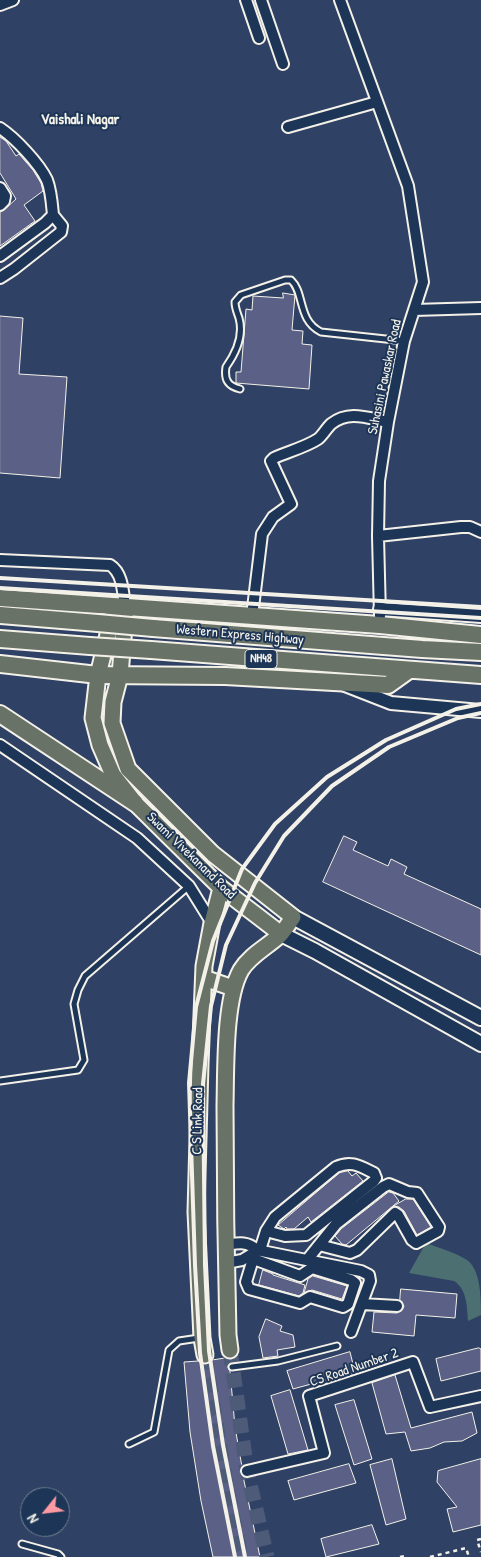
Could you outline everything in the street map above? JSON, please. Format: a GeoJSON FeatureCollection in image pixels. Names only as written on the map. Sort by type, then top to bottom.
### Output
{"type":"FeatureCollection","features":[{"type":"Feature","properties":{"kind":"highway"},"geometry":{"type":"LineString","coordinates":[[0,598],[252,616],[380,617],[481,635]]}},
{"type":"Feature","properties":{"kind":"highway","name":"Western Express Highway"},"geometry":{"type":"LineString","coordinates":[[0,615],[481,652]]}},
{"type":"Feature","properties":{"kind":"highway"},"geometry":{"type":"LineString","coordinates":[[380,617],[399,647]]}},
{"type":"Feature","properties":{"kind":"highway","name":"Western Express Highway"},"geometry":{"type":"LineString","coordinates":[[0,639],[481,675]]}},
{"type":"Feature","properties":{"kind":"highway"},"geometry":{"type":"LineString","coordinates":[[0,664],[98,675],[225,676],[388,685],[409,670]]}},
{"type":"Feature","properties":{"kind":"highway"},"geometry":{"type":"LineString","coordinates":[[0,714],[135,803]]}},
{"type":"Feature","properties":{"kind":"main road","name":"Swami Vivekanand Road"},"geometry":{"type":"LineString","coordinates":[[120,606],[98,675],[93,718],[100,745],[113,775],[135,803],[221,888],[281,934],[481,1044]]}},
{"type":"Feature","properties":{"kind":"main road","name":"Swami Vivekanand Road"},"geometry":{"type":"LineString","coordinates":[[120,606],[120,675],[113,702],[112,723],[128,769],[213,854],[293,917],[481,1018]]}},
{"type":"Feature","properties":{"kind":"main road","name":"C S Link Road"},"geometry":{"type":"LineString","coordinates":[[205,1355],[202,1338],[196,1212],[204,978],[212,923],[221,888]]}},
{"type":"Feature","properties":{"kind":"main road","name":"C S Link Road"},"geometry":{"type":"LineString","coordinates":[[230,1350],[224,1208],[226,1065],[231,1000],[233,988],[241,970],[254,955],[281,934],[293,917]]}},
{"type":"Feature","properties":{"kind":"main road"},"geometry":{"type":"LineString","coordinates":[[204,978],[233,988]]}},
{"type":"Feature","properties":{"kind":"street"},"geometry":{"type":"LineString","coordinates":[[0,5],[13,0]]}},
{"type":"Feature","properties":{"kind":"street"},"geometry":{"type":"LineString","coordinates":[[246,0],[259,38]]}},
{"type":"Feature","properties":{"kind":"street"},"geometry":{"type":"LineString","coordinates":[[261,0],[284,64]]}},
{"type":"Feature","properties":{"kind":"street","name":"Suhasini Pawaskar Road"},"geometry":{"type":"LineString","coordinates":[[340,0],[408,186],[423,282],[404,341],[388,422],[379,481],[380,617]]}},
{"type":"Feature","properties":{"kind":"street"},"geometry":{"type":"LineString","coordinates":[[288,127],[377,102]]}},
{"type":"Feature","properties":{"kind":"street"},"geometry":{"type":"LineString","coordinates":[[0,128],[33,159],[47,180],[52,215],[62,226],[61,232],[14,270],[0,278]]}},
{"type":"Feature","properties":{"kind":"street"},"geometry":{"type":"LineString","coordinates":[[0,188],[5,196],[4,201],[0,205]]}},
{"type":"Feature","properties":{"kind":"street"},"geometry":{"type":"LineString","coordinates":[[0,256],[45,223],[52,215]]}},
{"type":"Feature","properties":{"kind":"street"},"geometry":{"type":"LineString","coordinates":[[414,310],[481,308]]}},
{"type":"Feature","properties":{"kind":"street"},"geometry":{"type":"LineString","coordinates":[[252,616],[262,534],[273,517],[291,504],[270,461],[319,438],[330,425],[347,416],[388,422]]}},
{"type":"Feature","properties":{"kind":"street"},"geometry":{"type":"LineString","coordinates":[[378,536],[461,527],[470,527],[481,532]]}},
{"type":"Feature","properties":{"kind":"street"},"geometry":{"type":"LineString","coordinates":[[0,560],[110,565],[119,575],[120,606]]}},
{"type":"Feature","properties":{"kind":"street"},"geometry":{"type":"LineString","coordinates":[[380,617],[481,616]]}},
{"type":"Feature","properties":{"kind":"street"},"geometry":{"type":"LineString","coordinates":[[337,682],[391,703],[481,712]]}},
{"type":"Feature","properties":{"kind":"street"},"geometry":{"type":"LineString","coordinates":[[0,745],[137,838],[189,886],[212,923]]}},
{"type":"Feature","properties":{"kind":"street"},"geometry":{"type":"LineString","coordinates":[[226,1245],[251,1244],[255,1254],[300,1276],[312,1268],[351,1280],[354,1283],[348,1304],[343,1307],[310,1297],[300,1303],[249,1289],[246,1282],[255,1254],[266,1231],[275,1217],[336,1167],[345,1163],[356,1164],[374,1173],[376,1178],[374,1181],[306,1235],[285,1236],[266,1231]]}},
{"type":"Feature","properties":{"kind":"street"},"geometry":{"type":"LineString","coordinates":[[307,1260],[319,1245],[336,1224],[389,1184],[408,1192],[417,1193],[439,1227],[438,1231],[416,1243],[412,1240],[395,1213],[356,1250],[350,1253],[319,1245]]}},
{"type":"Feature","properties":{"kind":"street"},"geometry":{"type":"LineString","coordinates":[[226,1263],[255,1254],[307,1260],[361,1271],[369,1275],[370,1281],[351,1332]]}},
{"type":"Feature","properties":{"kind":"street"},"geometry":{"type":"LineString","coordinates":[[362,1304],[397,1306]]}},
{"type":"Feature","properties":{"kind":"street","name":"CS Road Number 2"},"geometry":{"type":"LineString","coordinates":[[247,1471],[324,1454],[309,1396],[414,1362],[430,1407],[481,1396]]}},
{"type":"Feature","properties":{"kind":"lane"},"geometry":{"type":"LineString","coordinates":[[240,389],[231,387],[227,383],[225,372],[240,341],[239,319],[235,302],[241,295],[285,280],[291,280],[296,285],[304,314],[315,329],[321,332],[404,341]]}},
{"type":"Feature","properties":{"kind":"lane"},"geometry":{"type":"LineString","coordinates":[[0,1081],[78,1070],[84,1060],[74,1004],[85,976],[189,886]]}},
{"type":"Feature","properties":{"kind":"lane"},"geometry":{"type":"LineString","coordinates":[[130,1444],[154,1432],[169,1350],[178,1341],[202,1338]]}},
{"type":"Feature","properties":{"kind":"lane"},"geometry":{"type":"LineString","coordinates":[[232,1367],[278,1361],[337,1346]]}},
{"type":"Feature","properties":{"kind":"lane"},"geometry":{"type":"LineString","coordinates":[[22,1544],[58,1554],[61,1557]]}},
{"type":"Feature","properties":{"kind":"path"},"geometry":{"type":"LineString","coordinates":[[481,1539],[478,1540],[481,1552]]}},
{"type":"Feature","properties":{"kind":"path"},"geometry":{"type":"LineString","coordinates":[[430,1557],[466,1548],[469,1557]]}},
{"type":"Feature","properties":{"kind":"path"},"geometry":{"type":"LineString","coordinates":[[400,1557],[405,1557]]}},
{"type":"Feature","properties":{"kind":"green space"},"geometry":{"type":"Polygon","coordinates":[[[426,1243],[457,1255],[472,1265],[478,1278],[481,1315],[468,1321],[464,1293],[454,1281],[409,1273],[426,1243]]]}},
{"type":"Feature","properties":{"kind":"building"},"geometry":{"type":"Polygon","coordinates":[[[0,137],[6,141],[16,156],[19,154],[33,170],[41,183],[43,191],[24,205],[35,221],[0,246],[0,212],[16,199],[0,173],[0,137]]]}},
{"type":"Feature","properties":{"kind":"building"},"geometry":{"type":"Polygon","coordinates":[[[283,293],[295,295],[292,330],[303,331],[302,344],[312,345],[309,389],[236,383],[236,372],[241,372],[246,309],[252,310],[253,296],[283,298],[283,293]]]}},
{"type":"Feature","properties":{"kind":"building"},"geometry":{"type":"Polygon","coordinates":[[[0,316],[23,318],[19,374],[67,377],[60,478],[0,473],[0,316]]]}},
{"type":"Feature","properties":{"kind":"building"},"geometry":{"type":"Polygon","coordinates":[[[344,836],[357,842],[353,850],[388,866],[391,859],[407,867],[404,874],[481,909],[481,955],[323,882],[344,836]]]}},
{"type":"Feature","properties":{"kind":"building"},"geometry":{"type":"Polygon","coordinates":[[[348,1171],[352,1176],[356,1173],[363,1181],[311,1222],[308,1217],[294,1229],[287,1229],[286,1227],[284,1229],[278,1225],[339,1173],[348,1171]]]}},
{"type":"Feature","properties":{"kind":"building"},"geometry":{"type":"Polygon","coordinates":[[[389,1192],[393,1193],[399,1201],[346,1245],[342,1244],[335,1236],[341,1229],[389,1192]]]}},
{"type":"Feature","properties":{"kind":"building"},"geometry":{"type":"Polygon","coordinates":[[[406,1199],[413,1199],[431,1227],[417,1235],[404,1211],[394,1206],[406,1199]]]}},
{"type":"Feature","properties":{"kind":"building"},"geometry":{"type":"Polygon","coordinates":[[[263,1270],[305,1285],[303,1293],[299,1296],[259,1285],[263,1270]]]}},
{"type":"Feature","properties":{"kind":"building"},"geometry":{"type":"Polygon","coordinates":[[[313,1276],[347,1286],[342,1299],[312,1290],[304,1293],[308,1279],[313,1276]]]}},
{"type":"Feature","properties":{"kind":"building"},"geometry":{"type":"Polygon","coordinates":[[[401,1289],[457,1294],[455,1318],[416,1315],[414,1336],[372,1332],[374,1312],[397,1313],[402,1310],[404,1306],[400,1300],[401,1289]]]}},
{"type":"Feature","properties":{"kind":"building"},"geometry":{"type":"Polygon","coordinates":[[[266,1319],[282,1326],[280,1331],[293,1335],[295,1347],[277,1350],[278,1356],[263,1358],[259,1337],[266,1319]]]}},
{"type":"Feature","properties":{"kind":"building"},"geometry":{"type":"Polygon","coordinates":[[[481,1349],[481,1371],[441,1381],[436,1359],[481,1349]]]}},
{"type":"Feature","properties":{"kind":"building"},"geometry":{"type":"Polygon","coordinates":[[[350,1352],[355,1372],[293,1389],[287,1371],[350,1352]]]}},
{"type":"Feature","properties":{"kind":"building"},"geometry":{"type":"Polygon","coordinates":[[[229,1359],[228,1367],[230,1371],[235,1427],[242,1467],[240,1472],[243,1476],[260,1557],[213,1557],[201,1501],[190,1432],[184,1362],[198,1361],[206,1364],[213,1360],[229,1359]]]}},
{"type":"Feature","properties":{"kind":"building"},"geometry":{"type":"Polygon","coordinates":[[[395,1375],[411,1428],[472,1412],[477,1433],[462,1441],[444,1442],[430,1448],[411,1451],[405,1432],[386,1434],[372,1383],[395,1375]]]}},
{"type":"Feature","properties":{"kind":"building"},"geometry":{"type":"Polygon","coordinates":[[[290,1390],[308,1450],[288,1454],[271,1396],[290,1390]]]}},
{"type":"Feature","properties":{"kind":"building"},"geometry":{"type":"Polygon","coordinates":[[[354,1400],[372,1459],[354,1465],[335,1405],[354,1400]]]}},
{"type":"Feature","properties":{"kind":"building"},"geometry":{"type":"Polygon","coordinates":[[[392,1459],[406,1519],[386,1525],[370,1465],[392,1459]]]}},
{"type":"Feature","properties":{"kind":"building"},"geometry":{"type":"Polygon","coordinates":[[[481,1459],[481,1525],[453,1532],[447,1509],[457,1507],[437,1482],[438,1471],[481,1459]]]}},
{"type":"Feature","properties":{"kind":"building"},"geometry":{"type":"Polygon","coordinates":[[[349,1464],[356,1483],[294,1500],[288,1481],[349,1464]]]}},
{"type":"Feature","properties":{"kind":"building"},"geometry":{"type":"Polygon","coordinates":[[[372,1525],[379,1544],[326,1557],[321,1539],[372,1525]]]}},
{"type":"Feature","properties":{"kind":"tunnel"},"geometry":{"type":"LineString","coordinates":[[230,1350],[247,1471],[267,1557]]}},
{"type":"Feature","properties":{"kind":"tunnel"},"geometry":{"type":"LineString","coordinates":[[205,1355],[225,1478],[241,1557]]}},
{"type":"Feature","properties":{"kind":"railway"},"geometry":{"type":"LineString","coordinates":[[0,578],[481,607]]}},
{"type":"Feature","properties":{"kind":"railway"},"geometry":{"type":"LineString","coordinates":[[0,588],[481,618]]}},
{"type":"Feature","properties":{"kind":"railway"},"geometry":{"type":"LineString","coordinates":[[235,1557],[213,1446],[200,1353],[195,1265],[189,1083],[196,1007],[213,941],[242,869],[275,824],[327,777],[386,740],[456,709],[481,704]]}},
{"type":"Feature","properties":{"kind":"railway"},"geometry":{"type":"LineString","coordinates":[[245,1557],[223,1445],[209,1351],[205,1265],[203,1084],[211,1006],[226,945],[255,883],[284,836],[332,786],[389,747],[458,718],[481,713]]}},
{"type":"Feature","properties":{"kind":"district","name":"Vaishali Nagar"},"geometry":{"type":"Point","coordinates":[80,120]}}]}
